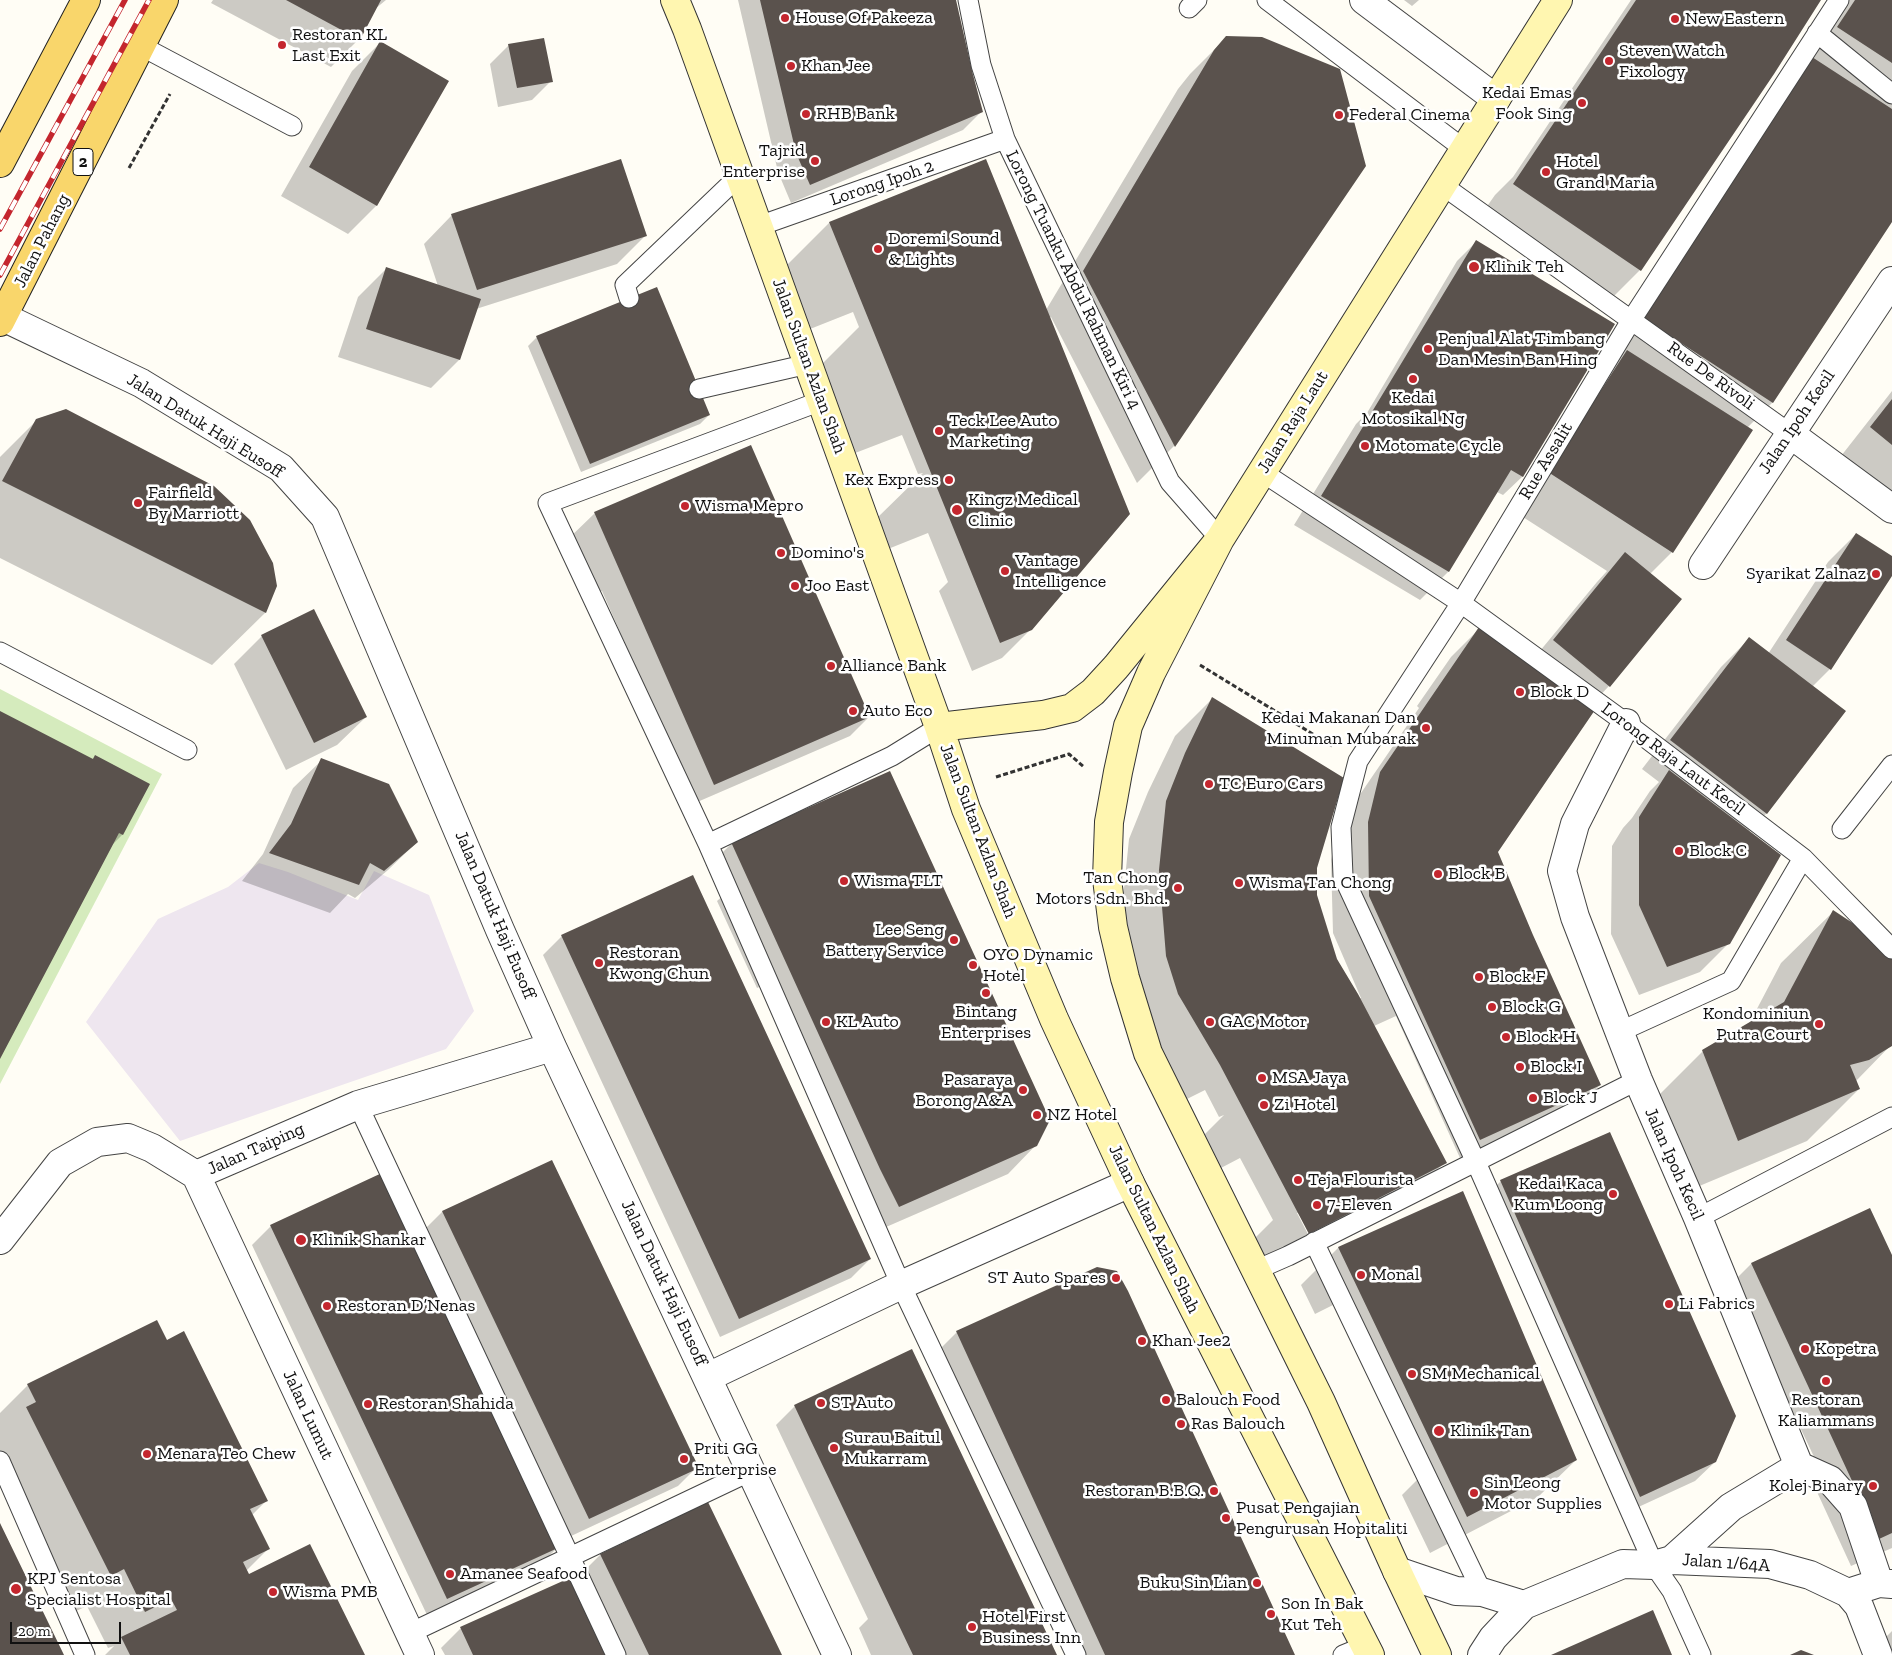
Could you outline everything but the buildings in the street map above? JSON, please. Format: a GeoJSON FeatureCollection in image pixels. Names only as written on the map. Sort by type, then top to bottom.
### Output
{"type":"FeatureCollection","features":[{"type":"Feature","properties":{"kind":"main road"},"geometry":{"type":"LineString","coordinates":[[0,163],[86,0]]}},
{"type":"Feature","properties":{"kind":"main road","name":"Jalan Pahang"},"geometry":{"type":"LineString","coordinates":[[1,320],[164,0]]}},
{"type":"Feature","properties":{"kind":"main road","name":"Jalan Sultan Azlan Shah"},"geometry":{"type":"LineString","coordinates":[[674,0],[687,30],[740,175],[939,727],[966,809],[1054,1020],[1130,1183],[1360,1652]]}},
{"type":"Feature","properties":{"kind":"main road","name":"Jalan Sultan Azlan Shah"},"geometry":{"type":"LineString","coordinates":[[681,0],[687,30]]}},
{"type":"Feature","properties":{"kind":"main road","name":"Jalan Raja Laut"},"geometry":{"type":"LineString","coordinates":[[939,727],[1043,715],[1072,708],[1093,692],[1116,668],[1220,539],[1558,0]]}},
{"type":"Feature","properties":{"kind":"main road"},"geometry":{"type":"LineString","coordinates":[[1220,539],[1151,673],[1128,726],[1109,822],[1107,879],[1113,927],[1125,978],[1148,1053],[1321,1402],[1437,1655]]}},
{"type":"Feature","properties":{"kind":"street"},"geometry":{"type":"LineString","coordinates":[[1364,0],[1496,99]]}},
{"type":"Feature","properties":{"kind":"street","name":"Jalan Ipoh Kecil"},"geometry":{"type":"LineString","coordinates":[[1703,565],[1892,281]]}},
{"type":"Feature","properties":{"kind":"street","name":"Jalan Datuk Haji Eusoff"},"geometry":{"type":"LineString","coordinates":[[1,320],[141,383],[281,468],[325,517],[500,930],[552,1046],[837,1655]]}},
{"type":"Feature","properties":{"kind":"street"},"geometry":{"type":"LineString","coordinates":[[1790,433],[1892,509]]}},
{"type":"Feature","properties":{"kind":"street","name":"Jalan Ipoh Kecil"},"geometry":{"type":"LineString","coordinates":[[1626,723],[1574,824],[1562,871],[1575,917],[1638,1080],[1698,1218],[1799,1466]]}},
{"type":"Feature","properties":{"kind":"street","name":"Jalan Taiping"},"geometry":{"type":"LineString","coordinates":[[0,1240],[60,1163],[96,1142],[128,1138],[152,1148],[196,1175],[358,1105],[552,1046]]}},
{"type":"Feature","properties":{"kind":"street","name":"Jalan Lumut"},"geometry":{"type":"LineString","coordinates":[[196,1175],[415,1644]]}},
{"type":"Feature","properties":{"kind":"street"},"geometry":{"type":"LineString","coordinates":[[708,1377],[901,1285],[1130,1183]]}},
{"type":"Feature","properties":{"kind":"street"},"geometry":{"type":"LineString","coordinates":[[1799,1466],[1830,1480],[1853,1506],[1886,1583],[1848,1593],[1859,1606],[1878,1655]]}},
{"type":"Feature","properties":{"kind":"street","name":"Jalan 1/64A"},"geometry":{"type":"LineString","coordinates":[[1663,1562],[1730,1507],[1799,1466]]}},
{"type":"Feature","properties":{"kind":"street","name":"Jalan 1/64A"},"geometry":{"type":"LineString","coordinates":[[1482,1655],[1493,1638],[1524,1605],[1623,1564],[1663,1562],[1770,1564],[1810,1576],[1848,1593]]}},
{"type":"Feature","properties":{"kind":"street"},"geometry":{"type":"LineString","coordinates":[[1397,1571],[1456,1591],[1482,1592],[1524,1605]]}},
{"type":"Feature","properties":{"kind":"lane","name":"Lorong Tuanku Abdul Rahman Kiri 4"},"geometry":{"type":"LineString","coordinates":[[968,0],[980,65],[1005,139],[1170,482],[1220,539]]}},
{"type":"Feature","properties":{"kind":"lane"},"geometry":{"type":"LineString","coordinates":[[1267,0],[1464,149]]}},
{"type":"Feature","properties":{"kind":"lane","name":"Rue Assalit"},"geometry":{"type":"LineString","coordinates":[[1701,1655],[1672,1591],[1663,1562],[1343,876],[1341,827],[1358,761],[1461,603],[1632,319],[1839,0]]}},
{"type":"Feature","properties":{"kind":"lane"},"geometry":{"type":"LineString","coordinates":[[1817,33],[1892,94]]}},
{"type":"Feature","properties":{"kind":"lane"},"geometry":{"type":"LineString","coordinates":[[141,46],[292,126]]}},
{"type":"Feature","properties":{"kind":"lane","name":"Lorong Ipoh 2"},"geometry":{"type":"LineString","coordinates":[[758,226],[1005,139]]}},
{"type":"Feature","properties":{"kind":"lane"},"geometry":{"type":"LineString","coordinates":[[629,298],[625,285],[740,175]]}},
{"type":"Feature","properties":{"kind":"lane","name":"Rue De Rivoli"},"geometry":{"type":"LineString","coordinates":[[1442,185],[1790,433]]}},
{"type":"Feature","properties":{"kind":"lane"},"geometry":{"type":"LineString","coordinates":[[699,389],[808,364]]}},
{"type":"Feature","properties":{"kind":"lane"},"geometry":{"type":"LineString","coordinates":[[821,401],[548,503],[708,844],[901,1285],[1076,1655]]}},
{"type":"Feature","properties":{"kind":"lane","name":"Lorong Raja Laut Kecil"},"geometry":{"type":"LineString","coordinates":[[1262,472],[1461,603],[1626,723],[1803,858],[1892,949]]}},
{"type":"Feature","properties":{"kind":"lane"},"geometry":{"type":"LineString","coordinates":[[0,652],[187,750]]}},
{"type":"Feature","properties":{"kind":"lane"},"geometry":{"type":"LineString","coordinates":[[708,844],[892,756],[939,727]]}},
{"type":"Feature","properties":{"kind":"lane"},"geometry":{"type":"LineString","coordinates":[[1842,829],[1892,765]]}},
{"type":"Feature","properties":{"kind":"lane"},"geometry":{"type":"LineString","coordinates":[[1619,1032],[1731,981],[1803,858]]}},
{"type":"Feature","properties":{"kind":"lane"},"geometry":{"type":"LineString","coordinates":[[1256,1270],[1638,1080]]}},
{"type":"Feature","properties":{"kind":"lane"},"geometry":{"type":"LineString","coordinates":[[358,1105],[616,1655]]}},
{"type":"Feature","properties":{"kind":"lane"},"geometry":{"type":"LineString","coordinates":[[1698,1218],[1892,1117]]}},
{"type":"Feature","properties":{"kind":"lane"},"geometry":{"type":"LineString","coordinates":[[1314,1242],[1482,1592]]}},
{"type":"Feature","properties":{"kind":"lane"},"geometry":{"type":"LineString","coordinates":[[0,1461],[85,1655]]}},
{"type":"Feature","properties":{"kind":"lane"},"geometry":{"type":"LineString","coordinates":[[415,1644],[571,1558],[751,1470]]}},
{"type":"Feature","properties":{"kind":"path"},"geometry":{"type":"LineString","coordinates":[[129,168],[184,69]]}},
{"type":"Feature","properties":{"kind":"path"},"geometry":{"type":"LineString","coordinates":[[1200,665],[1358,761]]}},
{"type":"Feature","properties":{"kind":"path"},"geometry":{"type":"LineString","coordinates":[[1063,749],[1087,769]]}},
{"type":"Feature","properties":{"kind":"path"},"geometry":{"type":"LineString","coordinates":[[996,777],[1069,754]]}},
{"type":"Feature","properties":{"kind":"shaded area"},"geometry":{"type":"Polygon","coordinates":[[[259,863],[288,872],[358,900],[374,871],[429,895],[474,1011],[446,1049],[180,1141],[86,1022],[158,919],[228,887],[259,863]]]}},
{"type":"Feature","properties":{"kind":"green space"},"geometry":{"type":"Polygon","coordinates":[[[0,689],[162,774],[0,1084],[0,689]]]}},
{"type":"Feature","properties":{"kind":"railway"},"geometry":{"type":"LineString","coordinates":[[0,229],[125,0]]}},
{"type":"Feature","properties":{"kind":"railway"},"geometry":{"type":"LineString","coordinates":[[0,275],[149,0]]}},
{"type":"Feature","properties":{"kind":"place","name":"House Of Pakeeza"},"geometry":{"type":"Point","coordinates":[785,18]}},
{"type":"Feature","properties":{"kind":"place","name":"New Eastern"},"geometry":{"type":"Point","coordinates":[1675,19]}},
{"type":"Feature","properties":{"kind":"place","name":"Restoran KL Last Exit"},"geometry":{"type":"Point","coordinates":[282,45]}},
{"type":"Feature","properties":{"kind":"place","name":"Steven Watch Fixology"},"geometry":{"type":"Point","coordinates":[1609,61]}},
{"type":"Feature","properties":{"kind":"place","name":"Khan Jee"},"geometry":{"type":"Point","coordinates":[791,66]}},
{"type":"Feature","properties":{"kind":"place","name":"Kedai Emas Fook Sing"},"geometry":{"type":"Point","coordinates":[1582,103]}},
{"type":"Feature","properties":{"kind":"place","name":"RHB Bank"},"geometry":{"type":"Point","coordinates":[806,114]}},
{"type":"Feature","properties":{"kind":"place","name":"Federal Cinema"},"geometry":{"type":"Point","coordinates":[1339,115]}},
{"type":"Feature","properties":{"kind":"place","name":"Tajrid Enterprise"},"geometry":{"type":"Point","coordinates":[815,161]}},
{"type":"Feature","properties":{"kind":"place","name":"Hotel Grand Maria"},"geometry":{"type":"Point","coordinates":[1546,172]}},
{"type":"Feature","properties":{"kind":"place","name":"Doremi Sound & Lights"},"geometry":{"type":"Point","coordinates":[878,249]}},
{"type":"Feature","properties":{"kind":"place","name":"Klinik Teh"},"geometry":{"type":"Point","coordinates":[1474,267]}},
{"type":"Feature","properties":{"kind":"place","name":"Penjual Alat Timbang Dan Mesin Ban Hing"},"geometry":{"type":"Point","coordinates":[1428,349]}},
{"type":"Feature","properties":{"kind":"place","name":"Kedai Motosikal Ng"},"geometry":{"type":"Point","coordinates":[1413,379]}},
{"type":"Feature","properties":{"kind":"place","name":"Teck Lee Auto Marketing"},"geometry":{"type":"Point","coordinates":[939,431]}},
{"type":"Feature","properties":{"kind":"place","name":"Motomate Cycle"},"geometry":{"type":"Point","coordinates":[1365,446]}},
{"type":"Feature","properties":{"kind":"place","name":"Kex Express"},"geometry":{"type":"Point","coordinates":[949,480]}},
{"type":"Feature","properties":{"kind":"place","name":"Fairfield By Marriott"},"geometry":{"type":"Point","coordinates":[138,503]}},
{"type":"Feature","properties":{"kind":"place","name":"Wisma Mepro"},"geometry":{"type":"Point","coordinates":[685,506]}},
{"type":"Feature","properties":{"kind":"place","name":"Kingz Medical Clinic"},"geometry":{"type":"Point","coordinates":[957,510]}},
{"type":"Feature","properties":{"kind":"place","name":"Domino's"},"geometry":{"type":"Point","coordinates":[781,553]}},
{"type":"Feature","properties":{"kind":"place","name":"Vantage Intelligence"},"geometry":{"type":"Point","coordinates":[1005,571]}},
{"type":"Feature","properties":{"kind":"place","name":"Syarikat Zalnaz"},"geometry":{"type":"Point","coordinates":[1876,574]}},
{"type":"Feature","properties":{"kind":"place","name":"Joo East"},"geometry":{"type":"Point","coordinates":[795,586]}},
{"type":"Feature","properties":{"kind":"place","name":"Alliance Bank"},"geometry":{"type":"Point","coordinates":[831,666]}},
{"type":"Feature","properties":{"kind":"place","name":"Block D"},"geometry":{"type":"Point","coordinates":[1520,692]}},
{"type":"Feature","properties":{"kind":"place","name":"Auto Eco"},"geometry":{"type":"Point","coordinates":[853,711]}},
{"type":"Feature","properties":{"kind":"place","name":"Kedai Makanan Dan Minuman Mubarak"},"geometry":{"type":"Point","coordinates":[1426,728]}},
{"type":"Feature","properties":{"kind":"place","name":"TC Euro Cars"},"geometry":{"type":"Point","coordinates":[1209,784]}},
{"type":"Feature","properties":{"kind":"place","name":"Block C"},"geometry":{"type":"Point","coordinates":[1679,851]}},
{"type":"Feature","properties":{"kind":"place","name":"Block B"},"geometry":{"type":"Point","coordinates":[1438,874]}},
{"type":"Feature","properties":{"kind":"place","name":"Wisma TLT"},"geometry":{"type":"Point","coordinates":[844,881]}},
{"type":"Feature","properties":{"kind":"place","name":"Wisma Tan Chong"},"geometry":{"type":"Point","coordinates":[1239,883]}},
{"type":"Feature","properties":{"kind":"place","name":"Tan Chong Motors Sdn. Bhd."},"geometry":{"type":"Point","coordinates":[1178,888]}},
{"type":"Feature","properties":{"kind":"place","name":"Lee Seng Battery Service"},"geometry":{"type":"Point","coordinates":[954,940]}},
{"type":"Feature","properties":{"kind":"place","name":"Restoran Kwong Chun"},"geometry":{"type":"Point","coordinates":[599,963]}},
{"type":"Feature","properties":{"kind":"place","name":"OYO Dynamic Hotel"},"geometry":{"type":"Point","coordinates":[973,965]}},
{"type":"Feature","properties":{"kind":"place","name":"Block F"},"geometry":{"type":"Point","coordinates":[1479,977]}},
{"type":"Feature","properties":{"kind":"place","name":"Bintang Enterprises"},"geometry":{"type":"Point","coordinates":[986,993]}},
{"type":"Feature","properties":{"kind":"place","name":"Block G"},"geometry":{"type":"Point","coordinates":[1492,1007]}},
{"type":"Feature","properties":{"kind":"place","name":"KL Auto"},"geometry":{"type":"Point","coordinates":[826,1022]}},
{"type":"Feature","properties":{"kind":"place","name":"GAC Motor"},"geometry":{"type":"Point","coordinates":[1210,1022]}},
{"type":"Feature","properties":{"kind":"place","name":"Kondominiun Putra Court"},"geometry":{"type":"Point","coordinates":[1819,1024]}},
{"type":"Feature","properties":{"kind":"place","name":"Block H"},"geometry":{"type":"Point","coordinates":[1506,1037]}},
{"type":"Feature","properties":{"kind":"place","name":"Block I"},"geometry":{"type":"Point","coordinates":[1520,1067]}},
{"type":"Feature","properties":{"kind":"place","name":"MSA Jaya"},"geometry":{"type":"Point","coordinates":[1262,1078]}},
{"type":"Feature","properties":{"kind":"place","name":"Pasaraya Borong A&A"},"geometry":{"type":"Point","coordinates":[1023,1090]}},
{"type":"Feature","properties":{"kind":"place","name":"Block J"},"geometry":{"type":"Point","coordinates":[1533,1098]}},
{"type":"Feature","properties":{"kind":"place","name":"Zi Hotel"},"geometry":{"type":"Point","coordinates":[1264,1105]}},
{"type":"Feature","properties":{"kind":"place","name":"NZ Hotel"},"geometry":{"type":"Point","coordinates":[1037,1115]}},
{"type":"Feature","properties":{"kind":"place","name":"Teja Flourista"},"geometry":{"type":"Point","coordinates":[1298,1180]}},
{"type":"Feature","properties":{"kind":"place","name":"Kedai Kaca Kum Loong"},"geometry":{"type":"Point","coordinates":[1613,1194]}},
{"type":"Feature","properties":{"kind":"place","name":"7-Eleven"},"geometry":{"type":"Point","coordinates":[1317,1205]}},
{"type":"Feature","properties":{"kind":"place","name":"Klinik Shankar"},"geometry":{"type":"Point","coordinates":[301,1240]}},
{"type":"Feature","properties":{"kind":"place","name":"Monal"},"geometry":{"type":"Point","coordinates":[1361,1275]}},
{"type":"Feature","properties":{"kind":"place","name":"ST Auto Spares"},"geometry":{"type":"Point","coordinates":[1116,1278]}},
{"type":"Feature","properties":{"kind":"place","name":"Li Fabrics"},"geometry":{"type":"Point","coordinates":[1669,1304]}},
{"type":"Feature","properties":{"kind":"place","name":"Restoran D’Nenas"},"geometry":{"type":"Point","coordinates":[327,1306]}},
{"type":"Feature","properties":{"kind":"place","name":"Khan Jee2"},"geometry":{"type":"Point","coordinates":[1142,1341]}},
{"type":"Feature","properties":{"kind":"place","name":"Kopetra"},"geometry":{"type":"Point","coordinates":[1805,1349]}},
{"type":"Feature","properties":{"kind":"place","name":"SM Mechanical"},"geometry":{"type":"Point","coordinates":[1412,1374]}},
{"type":"Feature","properties":{"kind":"place","name":"Restoran Kaliammans"},"geometry":{"type":"Point","coordinates":[1826,1381]}},
{"type":"Feature","properties":{"kind":"place","name":"Balouch Food"},"geometry":{"type":"Point","coordinates":[1166,1400]}},
{"type":"Feature","properties":{"kind":"place","name":"ST Auto"},"geometry":{"type":"Point","coordinates":[821,1403]}},
{"type":"Feature","properties":{"kind":"place","name":"Restoran Shahida"},"geometry":{"type":"Point","coordinates":[368,1404]}},
{"type":"Feature","properties":{"kind":"place","name":"Ras Balouch"},"geometry":{"type":"Point","coordinates":[1181,1424]}},
{"type":"Feature","properties":{"kind":"place","name":"Klinik Tan"},"geometry":{"type":"Point","coordinates":[1439,1431]}},
{"type":"Feature","properties":{"kind":"place","name":"Surau Baitul Mukarram"},"geometry":{"type":"Point","coordinates":[834,1448]}},
{"type":"Feature","properties":{"kind":"place","name":"Menara Teo Chew"},"geometry":{"type":"Point","coordinates":[147,1454]}},
{"type":"Feature","properties":{"kind":"place","name":"Priti GG Enterprise"},"geometry":{"type":"Point","coordinates":[684,1459]}},
{"type":"Feature","properties":{"kind":"place","name":"Kolej Binary"},"geometry":{"type":"Point","coordinates":[1873,1486]}},
{"type":"Feature","properties":{"kind":"place","name":"Restoran B.B.Q."},"geometry":{"type":"Point","coordinates":[1214,1491]}},
{"type":"Feature","properties":{"kind":"place","name":"Sin Leong Motor Supplies"},"geometry":{"type":"Point","coordinates":[1474,1493]}},
{"type":"Feature","properties":{"kind":"place","name":"Pusat Pengajian Pengurusan Hopitaliti"},"geometry":{"type":"Point","coordinates":[1226,1518]}},
{"type":"Feature","properties":{"kind":"place","name":"Amanee Seafood"},"geometry":{"type":"Point","coordinates":[450,1574]}},
{"type":"Feature","properties":{"kind":"place","name":"Buku Sin Lian"},"geometry":{"type":"Point","coordinates":[1257,1583]}},
{"type":"Feature","properties":{"kind":"place","name":"KPJ Sentosa Specialist Hospital"},"geometry":{"type":"Point","coordinates":[16,1589]}},
{"type":"Feature","properties":{"kind":"place","name":"Wisma PMB"},"geometry":{"type":"Point","coordinates":[273,1592]}},
{"type":"Feature","properties":{"kind":"place","name":"Son In Bak Kut Teh"},"geometry":{"type":"Point","coordinates":[1271,1614]}},
{"type":"Feature","properties":{"kind":"place","name":"Hotel First Business Inn"},"geometry":{"type":"Point","coordinates":[972,1627]}}]}
